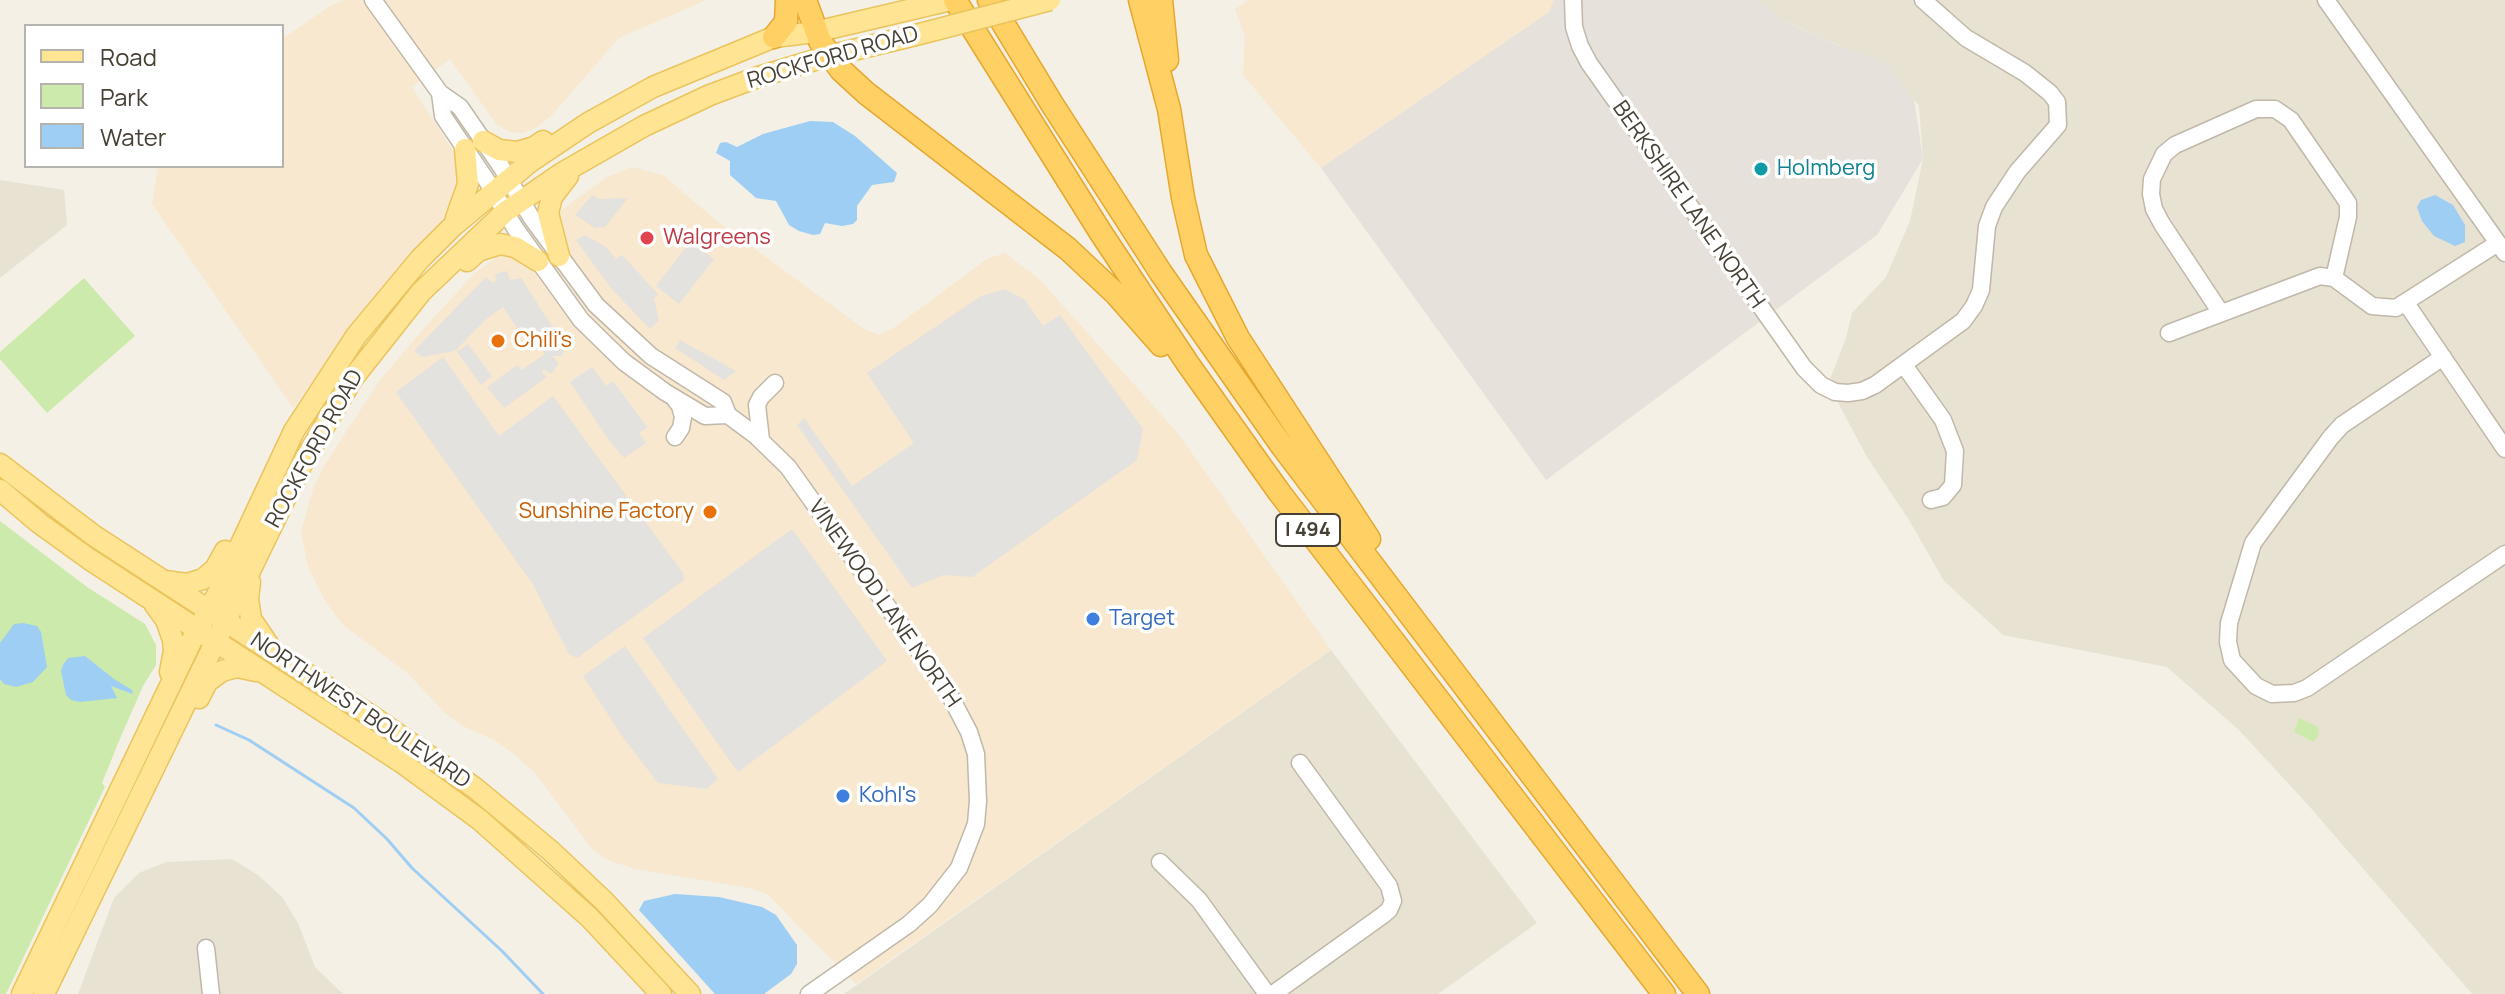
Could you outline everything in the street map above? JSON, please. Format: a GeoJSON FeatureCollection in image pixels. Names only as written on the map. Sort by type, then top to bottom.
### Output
{"type":"FeatureCollection","features":[{"type":"Feature","properties":{"kind":"highway"},"geometry":{"type":"LineString","coordinates":[[774,37],[786,22],[787,0]]}},
{"type":"Feature","properties":{"kind":"highway"},"geometry":{"type":"LineString","coordinates":[[805,0],[815,32],[828,56],[866,93],[1020,211],[1104,282],[1148,329],[1254,457]]}},
{"type":"Feature","properties":{"kind":"highway","name":"I 494"},"geometry":{"type":"LineString","coordinates":[[953,0],[1101,233],[1254,457],[1664,994]]}},
{"type":"Feature","properties":{"kind":"highway","name":"I 494"},"geometry":{"type":"LineString","coordinates":[[989,0],[1161,273],[1282,446],[1698,994]]}},
{"type":"Feature","properties":{"kind":"highway"},"geometry":{"type":"LineString","coordinates":[[1140,0],[1169,109],[1196,255],[1238,338],[1406,594],[1414,621]]}},
{"type":"Feature","properties":{"kind":"highway"},"geometry":{"type":"LineString","coordinates":[[1161,0],[1171,82],[1169,109]]}},
{"type":"Feature","properties":{"kind":"main road","name":"ROCKFORD ROAD"},"geometry":{"type":"LineString","coordinates":[[22,994],[294,431],[347,347],[403,277],[452,227],[501,185],[588,123],[674,76],[774,37],[815,32],[953,0]]}},
{"type":"Feature","properties":{"kind":"main road","name":"ROCKFORD ROAD"},"geometry":{"type":"LineString","coordinates":[[44,994],[301,466],[364,363],[421,292],[513,206],[596,153],[710,95],[828,56],[1050,0]]}},
{"type":"Feature","properties":{"kind":"main road"},"geometry":{"type":"LineString","coordinates":[[452,227],[464,200],[474,145],[524,151],[654,77],[674,76]]}},
{"type":"Feature","properties":{"kind":"main road"},"geometry":{"type":"LineString","coordinates":[[559,256],[548,220],[549,206],[564,181],[596,153]]}},
{"type":"Feature","properties":{"kind":"main road"},"geometry":{"type":"LineString","coordinates":[[421,292],[440,285],[478,251],[492,245],[515,247],[538,261]]}},
{"type":"Feature","properties":{"kind":"main road","name":"NORTHWEST BOULEVARD"},"geometry":{"type":"LineString","coordinates":[[0,464],[69,519],[435,758],[513,819],[604,901],[690,994]]}},
{"type":"Feature","properties":{"kind":"main road"},"geometry":{"type":"LineString","coordinates":[[160,579],[187,584],[210,574],[252,499],[267,489]]}},
{"type":"Feature","properties":{"kind":"main road","name":"NORTHWEST BOULEVARD"},"geometry":{"type":"LineString","coordinates":[[0,490],[89,559],[401,762],[480,820],[590,918],[661,994]]}},
{"type":"Feature","properties":{"kind":"main road"},"geometry":{"type":"LineString","coordinates":[[256,558],[249,587],[251,619],[260,635],[281,658]]}},
{"type":"Feature","properties":{"kind":"main road"},"geometry":{"type":"LineString","coordinates":[[150,599],[166,620],[173,640],[168,690]]}},
{"type":"Feature","properties":{"kind":"main road"},"geometry":{"type":"LineString","coordinates":[[163,749],[177,740],[207,682],[215,675],[237,667],[263,672]]}},
{"type":"Feature","properties":{"kind":"street","name":"VINEWOOD LANE NORTH"},"geometry":{"type":"LineString","coordinates":[[373,0],[440,93],[443,116],[474,145],[501,185],[538,261],[581,320],[624,362],[673,397],[705,416],[728,415]]}},
{"type":"Feature","properties":{"kind":"street","name":"BERKSHIRE LANE NORTH"},"geometry":{"type":"LineString","coordinates":[[1573,0],[1574,27],[1589,63],[1811,376],[1835,392],[1862,391],[1904,365]]}},
{"type":"Feature","properties":{"kind":"street"},"geometry":{"type":"LineString","coordinates":[[1923,0],[1966,38],[2025,73],[2057,102],[2058,125],[2017,172],[1994,207],[1987,226],[1981,290],[1974,306],[1949,334],[1904,365],[1943,420],[1955,451],[1953,485],[1943,497],[1931,500]]}},
{"type":"Feature","properties":{"kind":"street"},"geometry":{"type":"LineString","coordinates":[[2169,333],[2320,276],[2334,278],[2372,306],[2396,308],[2501,248],[2326,0]]}},
{"type":"Feature","properties":{"kind":"street"},"geometry":{"type":"LineString","coordinates":[[2221,313],[2162,224],[2151,194],[2152,179],[2164,154],[2175,145],[2256,109],[2275,109],[2291,120],[2348,203],[2348,217],[2334,278]]}},
{"type":"Feature","properties":{"kind":"street","name":"VINEWOOD LANE NORTH"},"geometry":{"type":"LineString","coordinates":[[513,206],[559,256],[599,308],[651,356],[723,402],[728,415],[761,440],[796,479],[960,711],[976,754],[979,778],[976,824],[959,868],[930,905],[909,924],[809,994]]}},
{"type":"Feature","properties":{"kind":"street"},"geometry":{"type":"LineString","coordinates":[[2406,303],[2505,449]]}},
{"type":"Feature","properties":{"kind":"street"},"geometry":{"type":"LineString","coordinates":[[2443,357],[2342,425],[2253,543],[2229,623],[2228,642],[2232,660],[2256,686],[2272,694],[2294,693],[2307,688],[2505,554]]}},
{"type":"Feature","properties":{"kind":"street"},"geometry":{"type":"LineString","coordinates":[[761,440],[757,405],[775,383]]}},
{"type":"Feature","properties":{"kind":"street"},"geometry":{"type":"LineString","coordinates":[[673,397],[683,417],[675,437]]}},
{"type":"Feature","properties":{"kind":"street"},"geometry":{"type":"LineString","coordinates":[[1160,862],[1199,900],[1270,994],[1389,910],[1393,894],[1389,886],[1300,763]]}},
{"type":"Feature","properties":{"kind":"street"},"geometry":{"type":"LineString","coordinates":[[206,948],[211,994]]}},
{"type":"Feature","properties":{"kind":"shaded area"},"geometry":{"type":"Polygon","coordinates":[[[343,0],[707,0],[619,38],[551,116],[524,133],[509,132],[497,125],[450,59],[412,87],[459,160],[465,181],[456,211],[341,343],[293,408],[152,204],[158,168],[284,168],[284,38],[343,0]]]}},
{"type":"Feature","properties":{"kind":"shaded area"},"geometry":{"type":"Polygon","coordinates":[[[1249,0],[1559,0],[1549,12],[1321,168],[1243,75],[1245,36],[1235,9],[1249,0]]]}},
{"type":"Feature","properties":{"kind":"shaded area"},"geometry":{"type":"Polygon","coordinates":[[[1554,0],[1759,0],[1782,20],[1885,62],[1914,99],[1923,159],[1877,235],[1546,480],[1321,168],[1549,12],[1554,0]]]}},
{"type":"Feature","properties":{"kind":"shaded area"},"geometry":{"type":"Polygon","coordinates":[[[1755,0],[2505,0],[2505,994],[2472,994],[2239,730],[2167,667],[2003,635],[1944,581],[1909,520],[1867,457],[1828,384],[1852,313],[1886,277],[1910,221],[1923,159],[1919,106],[1885,62],[1769,14],[1755,0]]]}},
{"type":"Feature","properties":{"kind":"shaded area"},"geometry":{"type":"Polygon","coordinates":[[[632,167],[663,175],[718,222],[864,329],[879,335],[895,327],[987,259],[1005,253],[1039,279],[1177,432],[1331,650],[856,984],[767,894],[750,888],[635,869],[608,860],[592,849],[535,773],[494,740],[463,726],[446,714],[407,673],[343,625],[325,601],[308,567],[301,531],[314,486],[325,464],[381,379],[425,327],[475,273],[607,177],[632,167]]]}},
{"type":"Feature","properties":{"kind":"shaded area"},"geometry":{"type":"Polygon","coordinates":[[[0,180],[64,190],[67,225],[0,278],[0,180]]]}},
{"type":"Feature","properties":{"kind":"shaded area"},"geometry":{"type":"Polygon","coordinates":[[[592,195],[599,199],[628,198],[605,227],[595,228],[575,215],[592,195]]]}},
{"type":"Feature","properties":{"kind":"shaded area"},"geometry":{"type":"Polygon","coordinates":[[[585,235],[606,247],[616,259],[622,255],[658,294],[654,299],[659,320],[650,329],[611,288],[576,240],[585,235]]]}},
{"type":"Feature","properties":{"kind":"shaded area"},"geometry":{"type":"Polygon","coordinates":[[[690,242],[714,259],[679,304],[656,286],[690,242]]]}},
{"type":"Feature","properties":{"kind":"shaded area"},"geometry":{"type":"Polygon","coordinates":[[[507,271],[510,280],[521,278],[562,342],[556,347],[564,349],[562,356],[552,356],[559,363],[551,374],[543,369],[547,377],[504,408],[487,387],[517,365],[522,370],[545,354],[537,341],[529,346],[503,307],[485,320],[455,351],[422,357],[414,351],[486,277],[492,283],[496,281],[495,274],[507,271]]]}},
{"type":"Feature","properties":{"kind":"shaded area"},"geometry":{"type":"Polygon","coordinates":[[[1005,289],[1025,300],[1043,326],[1060,315],[1143,429],[1137,460],[972,577],[943,575],[912,588],[797,425],[804,418],[852,486],[914,443],[867,373],[981,296],[1005,289]]]}},
{"type":"Feature","properties":{"kind":"shaded area"},"geometry":{"type":"Polygon","coordinates":[[[680,340],[736,371],[724,380],[675,348],[680,340]]]}},
{"type":"Feature","properties":{"kind":"shaded area"},"geometry":{"type":"Polygon","coordinates":[[[468,344],[492,376],[481,385],[457,352],[468,344]]]}},
{"type":"Feature","properties":{"kind":"shaded area"},"geometry":{"type":"Polygon","coordinates":[[[443,357],[499,436],[553,396],[683,573],[684,580],[577,658],[569,654],[532,583],[396,392],[443,357]]]}},
{"type":"Feature","properties":{"kind":"shaded area"},"geometry":{"type":"Polygon","coordinates":[[[592,367],[606,386],[613,381],[647,427],[639,433],[646,443],[624,458],[570,382],[592,367]]]}},
{"type":"Feature","properties":{"kind":"shaded area"},"geometry":{"type":"Polygon","coordinates":[[[792,529],[887,661],[738,772],[643,638],[792,529]]]}},
{"type":"Feature","properties":{"kind":"shaded area"},"geometry":{"type":"Polygon","coordinates":[[[625,646],[718,779],[706,789],[658,783],[622,736],[583,676],[625,646]]]}},
{"type":"Feature","properties":{"kind":"shaded area"},"geometry":{"type":"Polygon","coordinates":[[[1331,650],[1537,923],[1438,994],[844,994],[1331,650]]]}},
{"type":"Feature","properties":{"kind":"shaded area"},"geometry":{"type":"Polygon","coordinates":[[[232,859],[258,875],[282,897],[298,923],[315,967],[343,994],[78,994],[114,898],[139,873],[166,862],[232,859]]]}},
{"type":"Feature","properties":{"kind":"green space"},"geometry":{"type":"Polygon","coordinates":[[[84,278],[135,336],[47,413],[0,359],[0,352],[84,278]]]}},
{"type":"Feature","properties":{"kind":"green space"},"geometry":{"type":"Polygon","coordinates":[[[0,521],[87,587],[145,624],[156,645],[156,665],[143,686],[119,741],[102,783],[105,787],[6,994],[0,994],[0,521]]]}},
{"type":"Feature","properties":{"kind":"green space"},"geometry":{"type":"Polygon","coordinates":[[[2299,718],[2318,727],[2319,735],[2313,742],[2294,732],[2299,718]]]}},
{"type":"Feature","properties":{"kind":"water"},"geometry":{"type":"Polygon","coordinates":[[[810,121],[833,122],[855,136],[897,173],[894,182],[872,185],[857,206],[857,220],[853,224],[825,223],[820,234],[813,235],[789,225],[776,201],[756,198],[730,175],[730,161],[716,153],[720,143],[737,147],[763,134],[810,121]]]}},
{"type":"Feature","properties":{"kind":"water"},"geometry":{"type":"Polygon","coordinates":[[[2435,195],[2453,205],[2465,225],[2465,242],[2455,246],[2434,236],[2422,221],[2417,207],[2421,200],[2435,195]]]}},
{"type":"Feature","properties":{"kind":"water"},"geometry":{"type":"Polygon","coordinates":[[[14,624],[37,626],[41,632],[47,667],[33,682],[16,687],[4,684],[0,679],[0,643],[14,624]]]}},
{"type":"Feature","properties":{"kind":"water"},"geometry":{"type":"Polygon","coordinates":[[[85,656],[132,690],[133,694],[111,686],[117,698],[71,700],[66,695],[61,671],[68,658],[85,656]]]}},
{"type":"Feature","properties":{"kind":"water"},"geometry":{"type":"Polygon","coordinates":[[[675,894],[719,897],[762,907],[776,915],[797,945],[797,964],[791,974],[764,994],[715,994],[639,910],[644,901],[675,894]]]}},
{"type":"Feature","properties":{"kind":"waterway"},"geometry":{"type":"LineString","coordinates":[[216,725],[249,740],[354,808],[543,994]]}},
{"type":"Feature","properties":{"kind":"place","name":"Holmberg"},"geometry":{"type":"Point","coordinates":[1761,169]}},
{"type":"Feature","properties":{"kind":"place","name":"Walgreens"},"geometry":{"type":"Point","coordinates":[647,238]}},
{"type":"Feature","properties":{"kind":"place","name":"Chili's"},"geometry":{"type":"Point","coordinates":[498,341]}},
{"type":"Feature","properties":{"kind":"place","name":"Sunshine Factory"},"geometry":{"type":"Point","coordinates":[710,512]}},
{"type":"Feature","properties":{"kind":"place","name":"Target"},"geometry":{"type":"Point","coordinates":[1093,619]}},
{"type":"Feature","properties":{"kind":"place","name":"Kohl's"},"geometry":{"type":"Point","coordinates":[843,796]}}]}
